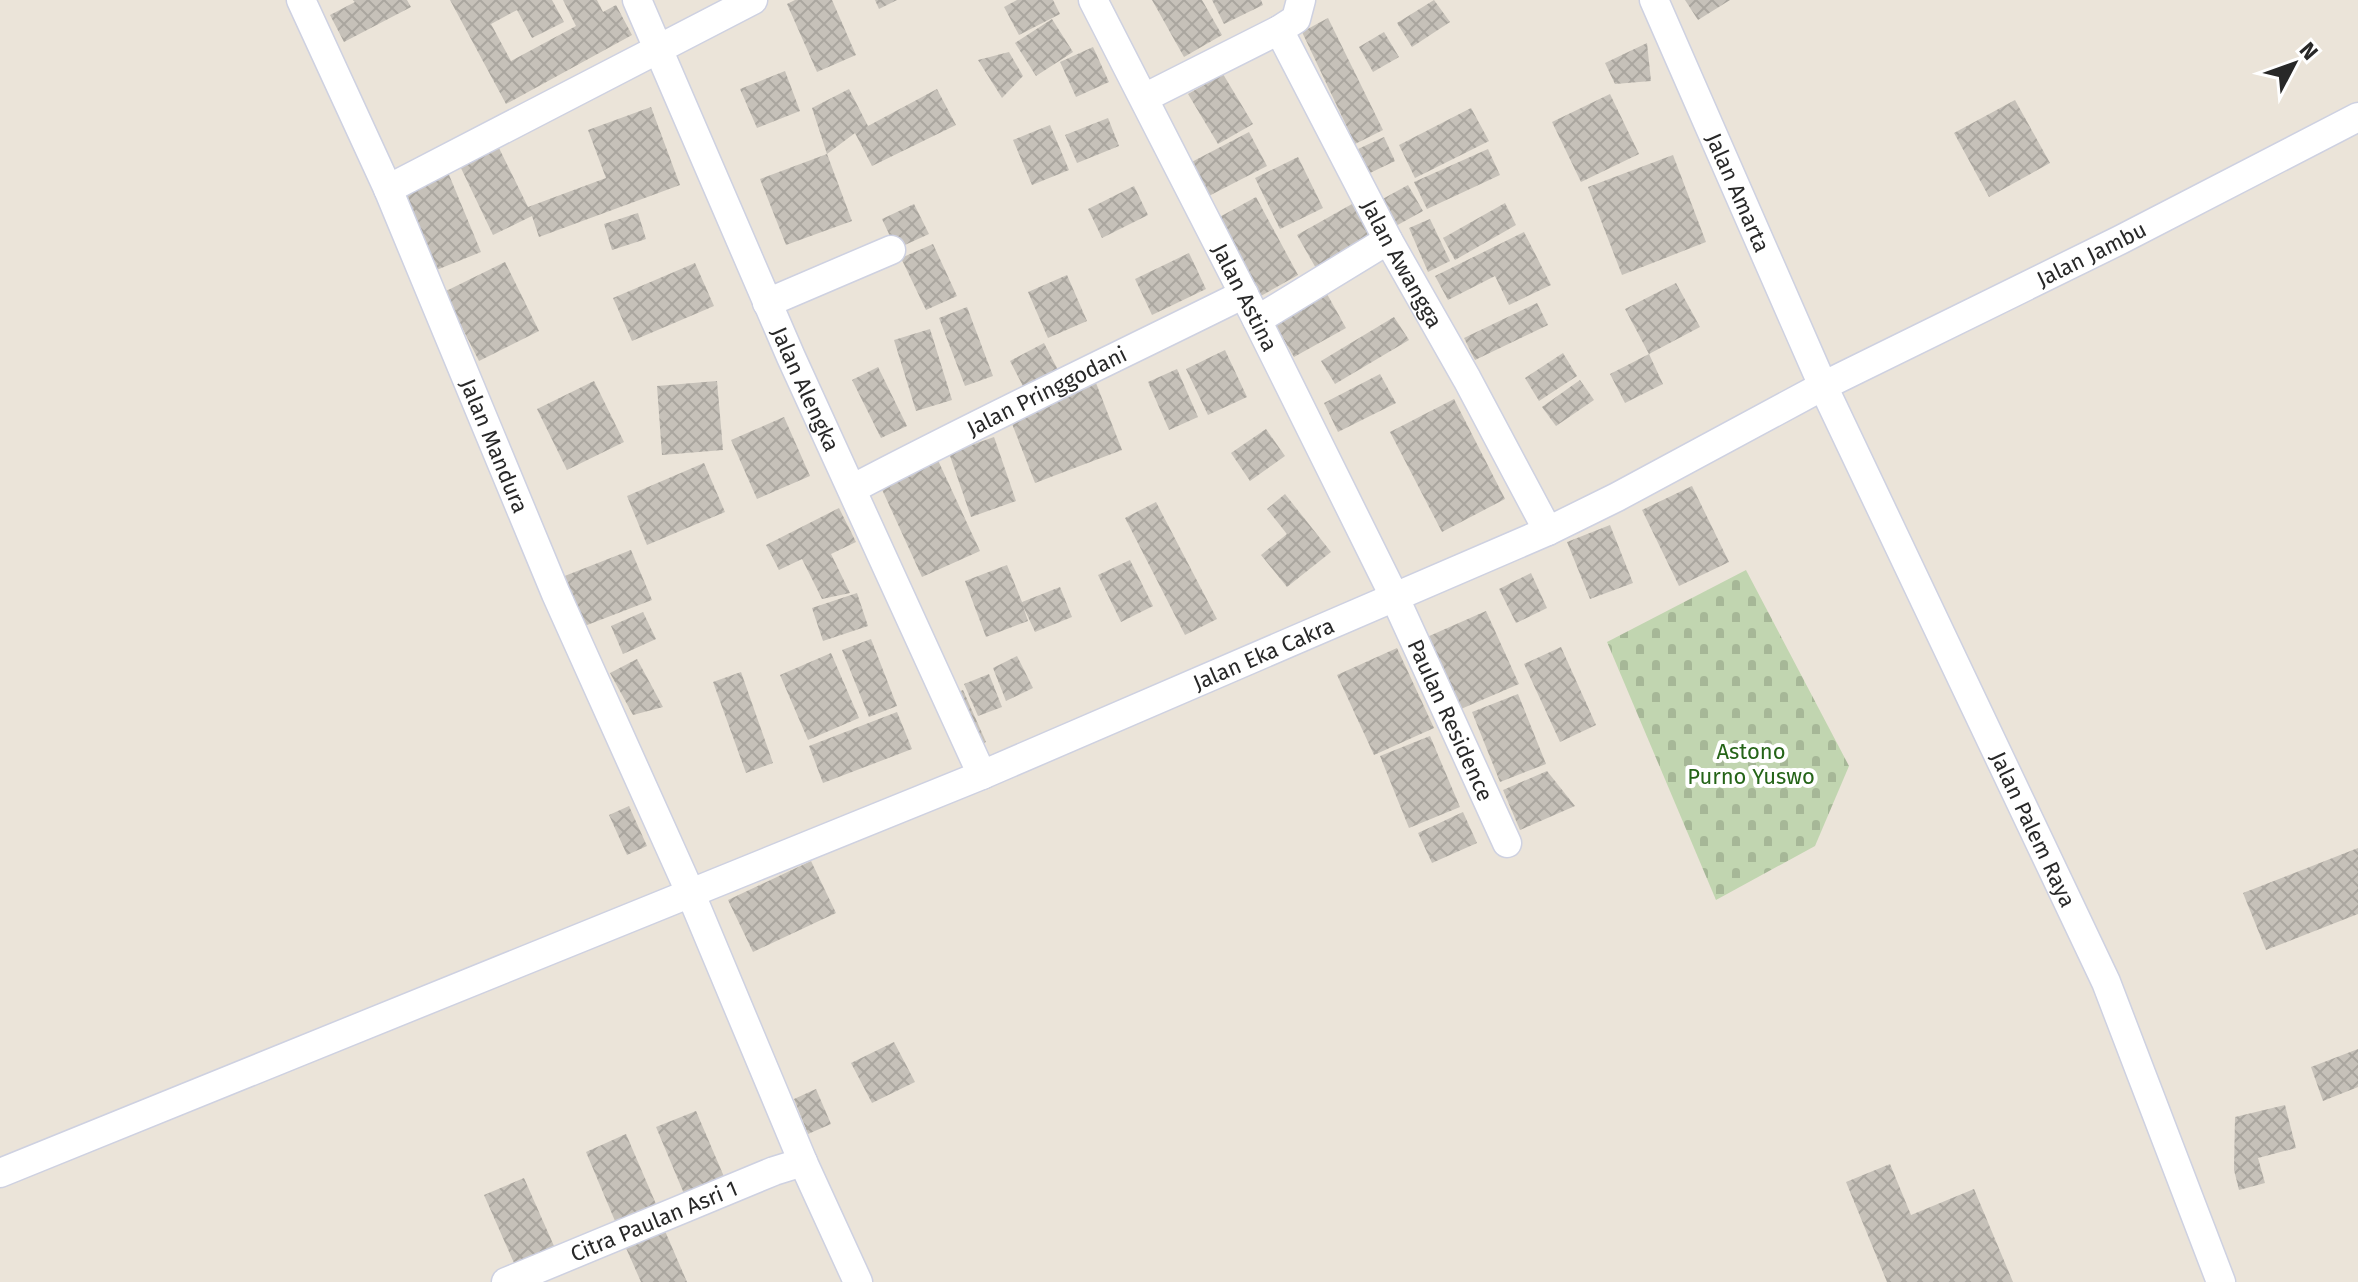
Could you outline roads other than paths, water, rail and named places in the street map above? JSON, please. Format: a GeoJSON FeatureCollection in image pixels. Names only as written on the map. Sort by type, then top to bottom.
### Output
{"type":"FeatureCollection","features":[{"type":"Feature","properties":{"kind":"street","name":"Jalan Mandura"},"geometry":{"type":"LineString","coordinates":[[301,0],[388,189],[556,594],[690,892],[803,1162],[858,1282]]}},
{"type":"Feature","properties":{"kind":"street","name":"Jalan Alengka"},"geometry":{"type":"LineString","coordinates":[[637,0],[767,303],[982,775]]}},
{"type":"Feature","properties":{"kind":"street"},"geometry":{"type":"LineString","coordinates":[[388,189],[753,0]]}},
{"type":"Feature","properties":{"kind":"street","name":"Jalan Astina"},"geometry":{"type":"LineString","coordinates":[[1093,0],[1395,598]]}},
{"type":"Feature","properties":{"kind":"street"},"geometry":{"type":"LineString","coordinates":[[1144,98],[1279,30],[1296,19],[1301,0]]}},
{"type":"Feature","properties":{"kind":"street","name":"Jalan Amarta"},"geometry":{"type":"LineString","coordinates":[[1654,0],[1823,386]]}},
{"type":"Feature","properties":{"kind":"street","name":"Jalan Awangga"},"geometry":{"type":"LineString","coordinates":[[1279,30],[1388,240],[1548,531]]}},
{"type":"Feature","properties":{"kind":"street","name":"Jalan Jambu"},"geometry":{"type":"LineString","coordinates":[[1823,386],[2120,240],[2358,117]]}},
{"type":"Feature","properties":{"kind":"street"},"geometry":{"type":"LineString","coordinates":[[1257,320],[1388,240]]}},
{"type":"Feature","properties":{"kind":"street"},"geometry":{"type":"LineString","coordinates":[[767,303],[891,250]]}},
{"type":"Feature","properties":{"kind":"street","name":"Jalan Pringgodani"},"geometry":{"type":"LineString","coordinates":[[852,489],[968,428],[1244,294]]}},
{"type":"Feature","properties":{"kind":"street","name":"Jalan Eka Cakra"},"geometry":{"type":"LineString","coordinates":[[0,1173],[982,775],[1395,598],[1617,497],[1823,386]]}},
{"type":"Feature","properties":{"kind":"street","name":"Jalan Palem Raya"},"geometry":{"type":"LineString","coordinates":[[1823,386],[2106,982],[2221,1282]]}},
{"type":"Feature","properties":{"kind":"street","name":"Paulan Residence"},"geometry":{"type":"LineString","coordinates":[[1395,598],[1507,843]]}},
{"type":"Feature","properties":{"kind":"street","name":"Citra Paulan Asri 1"},"geometry":{"type":"LineString","coordinates":[[506,1282],[774,1171],[803,1162]]}},
{"type":"Feature","properties":{"kind":"park label","name":"Astono Purno Yuswo"},"geometry":{"type":"Point","coordinates":[1751,764]}}]}
